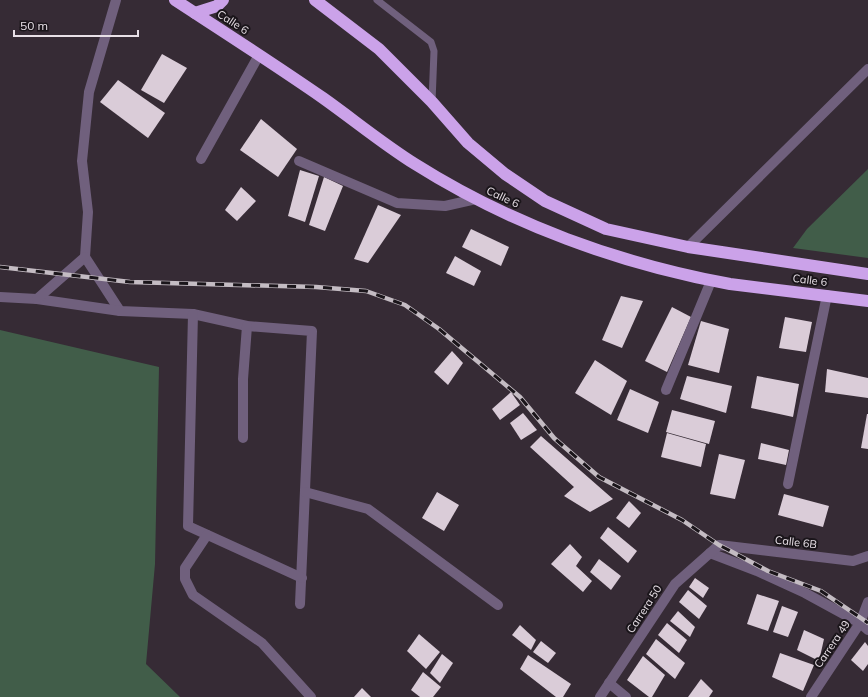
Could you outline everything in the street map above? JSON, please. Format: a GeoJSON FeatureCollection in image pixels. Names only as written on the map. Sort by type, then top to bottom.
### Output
{"type":"FeatureCollection","features":[{"type":"Feature","properties":{"kind":"highway","name":"Calle 6"},"geometry":{"type":"LineString","coordinates":[[175,0],[323,98],[415,164],[476,199],[541,229],[616,256],[711,281],[868,301]]}},
{"type":"Feature","properties":{"kind":"highway"},"geometry":{"type":"LineString","coordinates":[[195,13],[218,6],[223,0]]}},
{"type":"Feature","properties":{"kind":"highway","name":"Calle 6"},"geometry":{"type":"LineString","coordinates":[[315,0],[380,49],[432,102],[468,144],[505,174],[545,201],[606,229],[688,247],[868,274]]}},
{"type":"Feature","properties":{"kind":"street"},"geometry":{"type":"LineString","coordinates":[[116,0],[89,92],[82,161],[88,212],[85,257],[120,311]]}},
{"type":"Feature","properties":{"kind":"street"},"geometry":{"type":"LineString","coordinates":[[201,159],[259,55]]}},
{"type":"Feature","properties":{"kind":"street"},"geometry":{"type":"LineString","coordinates":[[688,247],[868,69]]}},
{"type":"Feature","properties":{"kind":"street"},"geometry":{"type":"LineString","coordinates":[[299,161],[397,203],[445,206],[476,199]]}},
{"type":"Feature","properties":{"kind":"street"},"geometry":{"type":"LineString","coordinates":[[37,299],[85,257]]}},
{"type":"Feature","properties":{"kind":"street"},"geometry":{"type":"LineString","coordinates":[[666,390],[711,281]]}},
{"type":"Feature","properties":{"kind":"street"},"geometry":{"type":"LineString","coordinates":[[788,484],[827,295]]}},
{"type":"Feature","properties":{"kind":"street"},"geometry":{"type":"LineString","coordinates":[[0,297],[37,299],[120,311],[194,314],[247,326],[312,331],[300,604]]}},
{"type":"Feature","properties":{"kind":"street"},"geometry":{"type":"LineString","coordinates":[[194,314],[188,526],[302,578]]}},
{"type":"Feature","properties":{"kind":"street"},"geometry":{"type":"LineString","coordinates":[[243,438],[243,379],[247,326]]}},
{"type":"Feature","properties":{"kind":"street"},"geometry":{"type":"LineString","coordinates":[[305,492],[368,509],[498,605]]}},
{"type":"Feature","properties":{"kind":"street"},"geometry":{"type":"LineString","coordinates":[[207,534],[185,568],[185,579],[193,595],[262,643],[311,697]]}},
{"type":"Feature","properties":{"kind":"street","name":"Carrera 50"},"geometry":{"type":"LineString","coordinates":[[600,697],[675,584],[719,545]]}},
{"type":"Feature","properties":{"kind":"street","name":"Calle 6B"},"geometry":{"type":"LineString","coordinates":[[719,545],[853,562],[868,556]]}},
{"type":"Feature","properties":{"kind":"street"},"geometry":{"type":"LineString","coordinates":[[710,553],[757,571],[805,593],[860,623],[868,630]]}},
{"type":"Feature","properties":{"kind":"street","name":"Carrera 49"},"geometry":{"type":"LineString","coordinates":[[811,697],[860,623],[868,602]]}},
{"type":"Feature","properties":{"kind":"street"},"geometry":{"type":"LineString","coordinates":[[609,683],[626,697]]}},
{"type":"Feature","properties":{"kind":"lane"},"geometry":{"type":"LineString","coordinates":[[377,0],[431,42],[434,51],[432,102]]}},
{"type":"Feature","properties":{"kind":"green space"},"geometry":{"type":"Polygon","coordinates":[[[868,169],[868,258],[793,248],[807,229],[868,169]]]}},
{"type":"Feature","properties":{"kind":"green space"},"geometry":{"type":"Polygon","coordinates":[[[0,330],[159,367],[155,564],[146,664],[180,697],[0,697],[0,330]]]}},
{"type":"Feature","properties":{"kind":"building"},"geometry":{"type":"Polygon","coordinates":[[[162,54],[187,68],[164,103],[141,90],[162,54]]]}},
{"type":"Feature","properties":{"kind":"building"},"geometry":{"type":"Polygon","coordinates":[[[118,80],[165,113],[148,138],[100,102],[118,80]]]}},
{"type":"Feature","properties":{"kind":"building"},"geometry":{"type":"Polygon","coordinates":[[[261,119],[297,149],[278,177],[240,150],[261,119]]]}},
{"type":"Feature","properties":{"kind":"building"},"geometry":{"type":"Polygon","coordinates":[[[300,170],[319,176],[305,222],[288,216],[300,170]]]}},
{"type":"Feature","properties":{"kind":"building"},"geometry":{"type":"Polygon","coordinates":[[[324,177],[343,186],[325,231],[309,225],[324,177]]]}},
{"type":"Feature","properties":{"kind":"building"},"geometry":{"type":"Polygon","coordinates":[[[241,187],[256,201],[237,221],[225,210],[241,187]]]}},
{"type":"Feature","properties":{"kind":"building"},"geometry":{"type":"Polygon","coordinates":[[[378,205],[401,215],[368,263],[354,259],[378,205]]]}},
{"type":"Feature","properties":{"kind":"building"},"geometry":{"type":"Polygon","coordinates":[[[471,229],[509,247],[501,266],[462,247],[471,229]]]}},
{"type":"Feature","properties":{"kind":"building"},"geometry":{"type":"Polygon","coordinates":[[[455,256],[481,271],[474,286],[446,273],[455,256]]]}},
{"type":"Feature","properties":{"kind":"building"},"geometry":{"type":"Polygon","coordinates":[[[621,296],[643,301],[622,348],[602,340],[621,296]]]}},
{"type":"Feature","properties":{"kind":"building"},"geometry":{"type":"Polygon","coordinates":[[[672,307],[691,317],[667,372],[645,361],[672,307]]]}},
{"type":"Feature","properties":{"kind":"building"},"geometry":{"type":"Polygon","coordinates":[[[785,317],[812,322],[806,352],[779,348],[785,317]]]}},
{"type":"Feature","properties":{"kind":"building"},"geometry":{"type":"Polygon","coordinates":[[[701,321],[729,329],[719,373],[688,365],[701,321]]]}},
{"type":"Feature","properties":{"kind":"building"},"geometry":{"type":"Polygon","coordinates":[[[452,351],[463,363],[448,385],[434,372],[452,351]]]}},
{"type":"Feature","properties":{"kind":"building"},"geometry":{"type":"Polygon","coordinates":[[[595,360],[627,381],[611,415],[575,393],[595,360]]]}},
{"type":"Feature","properties":{"kind":"building"},"geometry":{"type":"Polygon","coordinates":[[[827,369],[868,378],[868,398],[825,392],[827,369]]]}},
{"type":"Feature","properties":{"kind":"building"},"geometry":{"type":"Polygon","coordinates":[[[687,376],[732,386],[726,413],[680,399],[687,376]]]}},
{"type":"Feature","properties":{"kind":"building"},"geometry":{"type":"Polygon","coordinates":[[[757,376],[799,384],[793,417],[751,408],[757,376]]]}},
{"type":"Feature","properties":{"kind":"building"},"geometry":{"type":"Polygon","coordinates":[[[630,389],[659,402],[648,433],[617,420],[630,389]]]}},
{"type":"Feature","properties":{"kind":"building"},"geometry":{"type":"Polygon","coordinates":[[[511,392],[520,405],[500,420],[492,409],[511,392]]]}},
{"type":"Feature","properties":{"kind":"building"},"geometry":{"type":"Polygon","coordinates":[[[672,410],[715,421],[709,444],[666,432],[672,410]]]}},
{"type":"Feature","properties":{"kind":"building"},"geometry":{"type":"Polygon","coordinates":[[[523,413],[537,430],[521,440],[510,423],[523,413]]]}},
{"type":"Feature","properties":{"kind":"building"},"geometry":{"type":"Polygon","coordinates":[[[868,414],[868,449],[861,448],[868,414]]]}},
{"type":"Feature","properties":{"kind":"building"},"geometry":{"type":"Polygon","coordinates":[[[667,433],[706,444],[701,467],[661,457],[667,433]]]}},
{"type":"Feature","properties":{"kind":"building"},"geometry":{"type":"Polygon","coordinates":[[[541,436],[613,499],[590,512],[564,496],[574,487],[530,447],[541,436]]]}},
{"type":"Feature","properties":{"kind":"building"},"geometry":{"type":"Polygon","coordinates":[[[761,443],[789,450],[786,465],[758,459],[761,443]]]}},
{"type":"Feature","properties":{"kind":"building"},"geometry":{"type":"Polygon","coordinates":[[[719,454],[745,460],[735,499],[710,494],[719,454]]]}},
{"type":"Feature","properties":{"kind":"building"},"geometry":{"type":"Polygon","coordinates":[[[437,492],[459,505],[444,531],[422,518],[437,492]]]}},
{"type":"Feature","properties":{"kind":"building"},"geometry":{"type":"Polygon","coordinates":[[[784,494],[829,506],[823,527],[778,515],[784,494]]]}},
{"type":"Feature","properties":{"kind":"building"},"geometry":{"type":"Polygon","coordinates":[[[629,501],[641,513],[629,528],[616,518],[629,501]]]}},
{"type":"Feature","properties":{"kind":"building"},"geometry":{"type":"Polygon","coordinates":[[[608,527],[637,551],[628,563],[600,538],[608,527]]]}},
{"type":"Feature","properties":{"kind":"building"},"geometry":{"type":"Polygon","coordinates":[[[570,544],[582,557],[576,566],[592,581],[583,592],[551,564],[570,544]]]}},
{"type":"Feature","properties":{"kind":"building"},"geometry":{"type":"Polygon","coordinates":[[[599,559],[621,576],[611,590],[590,572],[599,559]]]}},
{"type":"Feature","properties":{"kind":"building"},"geometry":{"type":"Polygon","coordinates":[[[695,578],[709,588],[703,598],[689,587],[695,578]]]}},
{"type":"Feature","properties":{"kind":"building"},"geometry":{"type":"Polygon","coordinates":[[[688,590],[707,606],[699,619],[679,602],[688,590]]]}},
{"type":"Feature","properties":{"kind":"building"},"geometry":{"type":"Polygon","coordinates":[[[757,594],[779,601],[768,631],[747,624],[757,594]]]}},
{"type":"Feature","properties":{"kind":"building"},"geometry":{"type":"Polygon","coordinates":[[[782,606],[798,612],[788,637],[773,632],[782,606]]]}},
{"type":"Feature","properties":{"kind":"building"},"geometry":{"type":"Polygon","coordinates":[[[678,611],[695,627],[690,637],[670,621],[678,611]]]}},
{"type":"Feature","properties":{"kind":"building"},"geometry":{"type":"Polygon","coordinates":[[[667,623],[687,640],[679,653],[658,635],[667,623]]]}},
{"type":"Feature","properties":{"kind":"building"},"geometry":{"type":"Polygon","coordinates":[[[520,625],[536,640],[531,650],[512,635],[520,625]]]}},
{"type":"Feature","properties":{"kind":"building"},"geometry":{"type":"Polygon","coordinates":[[[804,630],[824,639],[819,661],[797,650],[804,630]]]}},
{"type":"Feature","properties":{"kind":"building"},"geometry":{"type":"Polygon","coordinates":[[[419,634],[440,652],[426,669],[407,651],[419,634]]]}},
{"type":"Feature","properties":{"kind":"building"},"geometry":{"type":"Polygon","coordinates":[[[656,639],[685,663],[675,679],[646,654],[656,639]]]}},
{"type":"Feature","properties":{"kind":"building"},"geometry":{"type":"Polygon","coordinates":[[[541,641],[556,653],[548,663],[533,652],[541,641]]]}},
{"type":"Feature","properties":{"kind":"building"},"geometry":{"type":"Polygon","coordinates":[[[865,642],[868,646],[868,664],[863,671],[851,660],[865,642]]]}},
{"type":"Feature","properties":{"kind":"building"},"geometry":{"type":"Polygon","coordinates":[[[780,653],[814,665],[803,691],[772,677],[780,653]]]}},
{"type":"Feature","properties":{"kind":"building"},"geometry":{"type":"Polygon","coordinates":[[[442,654],[453,663],[440,683],[430,673],[442,654]]]}},
{"type":"Feature","properties":{"kind":"building"},"geometry":{"type":"Polygon","coordinates":[[[528,655],[571,684],[563,697],[556,697],[520,669],[528,655]]]}},
{"type":"Feature","properties":{"kind":"building"},"geometry":{"type":"Polygon","coordinates":[[[643,656],[665,675],[652,697],[649,697],[627,680],[643,656]]]}},
{"type":"Feature","properties":{"kind":"building"},"geometry":{"type":"Polygon","coordinates":[[[423,672],[441,687],[433,697],[420,697],[411,690],[423,672]]]}},
{"type":"Feature","properties":{"kind":"building"},"geometry":{"type":"Polygon","coordinates":[[[701,679],[713,691],[709,697],[688,697],[701,679]]]}},
{"type":"Feature","properties":{"kind":"building"},"geometry":{"type":"Polygon","coordinates":[[[362,688],[371,697],[354,697],[362,688]]]}},
{"type":"Feature","properties":{"kind":"railway"},"geometry":{"type":"LineString","coordinates":[[0,267],[130,282],[316,287],[366,291],[405,305],[439,329],[520,397],[554,438],[599,477],[682,520],[719,545],[768,571],[821,591],[868,623]]}}]}
